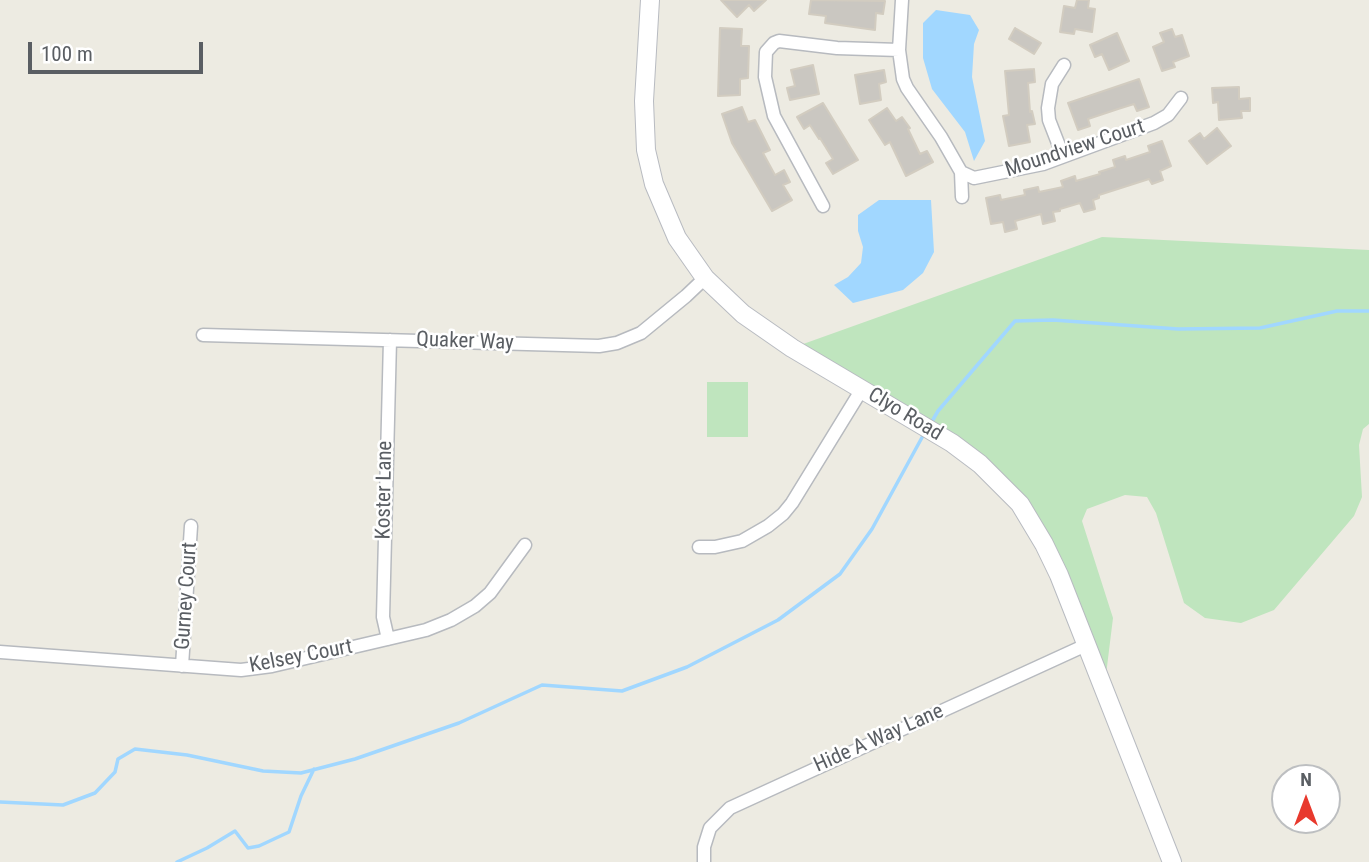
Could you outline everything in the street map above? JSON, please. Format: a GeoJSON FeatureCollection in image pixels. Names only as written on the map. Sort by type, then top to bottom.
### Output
{"type":"FeatureCollection","features":[{"type":"Feature","properties":{"kind":"street","name":"Clyo Road"},"geometry":{"type":"LineString","coordinates":[[650,0],[644,101],[646,150],[654,184],[677,238],[705,278],[720,294],[767,332],[952,443],[980,464],[1006,489],[1033,523],[1059,575],[1172,862]]}},
{"type":"Feature","properties":{"kind":"street"},"geometry":{"type":"LineString","coordinates":[[902,0],[899,50],[900,65],[907,88],[941,137],[961,172],[962,197]]}},
{"type":"Feature","properties":{"kind":"street"},"geometry":{"type":"LineString","coordinates":[[824,206],[774,116],[765,77],[766,52],[779,41],[837,48],[899,50]]}},
{"type":"Feature","properties":{"kind":"street"},"geometry":{"type":"LineString","coordinates":[[1063,156],[1049,120],[1048,108],[1052,84],[1064,65]]}},
{"type":"Feature","properties":{"kind":"street","name":"Moundview Court"},"geometry":{"type":"LineString","coordinates":[[961,172],[974,178],[1033,166],[1063,156],[1154,123],[1168,115],[1181,98]]}},
{"type":"Feature","properties":{"kind":"street","name":"Quaker Way"},"geometry":{"type":"LineString","coordinates":[[203,335],[583,346],[617,343],[655,323],[705,278]]}},
{"type":"Feature","properties":{"kind":"street","name":"Koster Lane"},"geometry":{"type":"LineString","coordinates":[[388,639],[383,617],[390,340]]}},
{"type":"Feature","properties":{"kind":"street"},"geometry":{"type":"LineString","coordinates":[[699,547],[715,547],[742,541],[783,514],[862,389]]}},
{"type":"Feature","properties":{"kind":"street","name":"Gurney Court"},"geometry":{"type":"LineString","coordinates":[[182,666],[191,526]]}},
{"type":"Feature","properties":{"kind":"street","name":"Kelsey Court"},"geometry":{"type":"LineString","coordinates":[[0,652],[242,670],[262,668],[426,630],[451,620],[475,606],[502,579],[525,545]]}},
{"type":"Feature","properties":{"kind":"street","name":"Hide A Way Lane"},"geometry":{"type":"LineString","coordinates":[[704,862],[704,847],[710,828],[730,808],[1086,645]]}},
{"type":"Feature","properties":{"kind":"green space"},"geometry":{"type":"Polygon","coordinates":[[[1102,237],[1369,250],[1369,424],[1363,429],[1359,445],[1362,497],[1354,516],[1274,610],[1241,623],[1205,618],[1184,603],[1156,513],[1147,497],[1125,495],[1087,509],[1082,521],[1113,618],[1104,691],[1059,575],[1000,481],[792,348],[1102,237]]]}},
{"type":"Feature","properties":{"kind":"green space"},"geometry":{"type":"Polygon","coordinates":[[[707,382],[748,382],[748,437],[707,437],[707,382]]]}},
{"type":"Feature","properties":{"kind":"water"},"geometry":{"type":"Polygon","coordinates":[[[936,10],[970,15],[979,30],[974,44],[972,77],[985,141],[974,161],[965,132],[932,89],[923,58],[923,23],[936,10]]]}},
{"type":"Feature","properties":{"kind":"water"},"geometry":{"type":"Polygon","coordinates":[[[879,200],[931,200],[934,252],[923,273],[903,290],[853,303],[834,285],[848,277],[861,263],[863,247],[858,231],[858,215],[879,200]]]}},
{"type":"Feature","properties":{"kind":"building"},"geometry":{"type":"Polygon","coordinates":[[[721,0],[766,0],[754,11],[749,5],[737,17],[721,0]]]}},
{"type":"Feature","properties":{"kind":"building"},"geometry":{"type":"Polygon","coordinates":[[[811,0],[885,1],[883,14],[876,13],[875,30],[825,23],[826,16],[809,14],[811,0]]]}},
{"type":"Feature","properties":{"kind":"building"},"geometry":{"type":"Polygon","coordinates":[[[1077,0],[1089,0],[1088,8],[1095,9],[1092,32],[1075,29],[1074,34],[1060,32],[1064,6],[1075,8],[1077,0]]]}},
{"type":"Feature","properties":{"kind":"building"},"geometry":{"type":"Polygon","coordinates":[[[720,28],[742,29],[741,46],[749,46],[748,78],[740,79],[740,95],[718,96],[720,28]]]}},
{"type":"Feature","properties":{"kind":"building"},"geometry":{"type":"Polygon","coordinates":[[[1015,28],[1041,43],[1034,54],[1009,39],[1015,28]]]}},
{"type":"Feature","properties":{"kind":"building"},"geometry":{"type":"Polygon","coordinates":[[[1172,29],[1175,37],[1182,35],[1189,56],[1173,62],[1175,67],[1162,71],[1153,47],[1164,42],[1160,33],[1172,29]]]}},
{"type":"Feature","properties":{"kind":"building"},"geometry":{"type":"Polygon","coordinates":[[[1117,33],[1129,61],[1109,70],[1102,54],[1095,57],[1090,45],[1117,33]]]}},
{"type":"Feature","properties":{"kind":"building"},"geometry":{"type":"Polygon","coordinates":[[[813,65],[819,94],[790,100],[787,88],[795,86],[791,70],[813,65]]]}},
{"type":"Feature","properties":{"kind":"building"},"geometry":{"type":"Polygon","coordinates":[[[1034,69],[1035,82],[1028,83],[1030,112],[1032,111],[1035,124],[1027,125],[1030,142],[1009,146],[1003,116],[1009,115],[1005,71],[1034,69]]]}},
{"type":"Feature","properties":{"kind":"building"},"geometry":{"type":"Polygon","coordinates":[[[884,70],[886,82],[879,84],[881,100],[860,104],[855,75],[884,70]]]}},
{"type":"Feature","properties":{"kind":"building"},"geometry":{"type":"Polygon","coordinates":[[[1139,79],[1149,107],[1137,111],[1134,104],[1118,109],[1088,119],[1090,126],[1078,130],[1068,103],[1139,79]]]}},
{"type":"Feature","properties":{"kind":"building"},"geometry":{"type":"Polygon","coordinates":[[[1239,87],[1239,99],[1250,98],[1250,111],[1241,111],[1242,118],[1219,120],[1218,102],[1213,103],[1212,88],[1239,87]]]}},
{"type":"Feature","properties":{"kind":"building"},"geometry":{"type":"Polygon","coordinates":[[[823,103],[858,160],[833,174],[826,163],[833,159],[820,138],[810,125],[804,129],[797,117],[823,103]]]}},
{"type":"Feature","properties":{"kind":"building"},"geometry":{"type":"Polygon","coordinates":[[[742,107],[748,122],[755,120],[770,150],[763,153],[775,175],[784,170],[790,182],[783,185],[792,200],[772,211],[732,143],[722,114],[742,107]]]}},
{"type":"Feature","properties":{"kind":"building"},"geometry":{"type":"Polygon","coordinates":[[[887,108],[896,121],[902,117],[910,128],[908,129],[920,154],[927,151],[933,162],[906,176],[890,142],[885,145],[869,120],[887,108]]]}},
{"type":"Feature","properties":{"kind":"building"},"geometry":{"type":"Polygon","coordinates":[[[1217,128],[1231,146],[1207,164],[1189,141],[1200,133],[1204,139],[1217,128]]]}},
{"type":"Feature","properties":{"kind":"building"},"geometry":{"type":"Polygon","coordinates":[[[1162,141],[1171,166],[1160,171],[1163,180],[1152,184],[1149,179],[1099,195],[1099,198],[1093,200],[1095,209],[1084,212],[1080,203],[1060,209],[1053,212],[1055,221],[1043,224],[1041,214],[1015,221],[1017,229],[1005,232],[1003,222],[991,224],[986,198],[1000,195],[1001,200],[1025,195],[1024,190],[1038,187],[1039,192],[1063,187],[1061,181],[1075,176],[1076,181],[1100,174],[1099,172],[1115,167],[1113,160],[1125,156],[1126,160],[1150,152],[1148,146],[1162,141]]]}},
{"type":"Feature","properties":{"kind":"waterway"},"geometry":{"type":"LineString","coordinates":[[931,423],[938,411],[1015,321],[1053,320],[1178,329],[1260,328],[1337,311],[1369,311]]}},
{"type":"Feature","properties":{"kind":"waterway"},"geometry":{"type":"LineString","coordinates":[[0,802],[63,805],[95,793],[115,772],[118,759],[135,749],[187,755],[263,771],[301,773],[355,759],[459,723],[542,685],[622,691],[687,667],[778,620],[840,574],[872,529],[925,432]]}},
{"type":"Feature","properties":{"kind":"waterway"},"geometry":{"type":"LineString","coordinates":[[177,862],[235,831],[248,848],[259,846],[289,832],[301,796],[314,769]]}}]}
